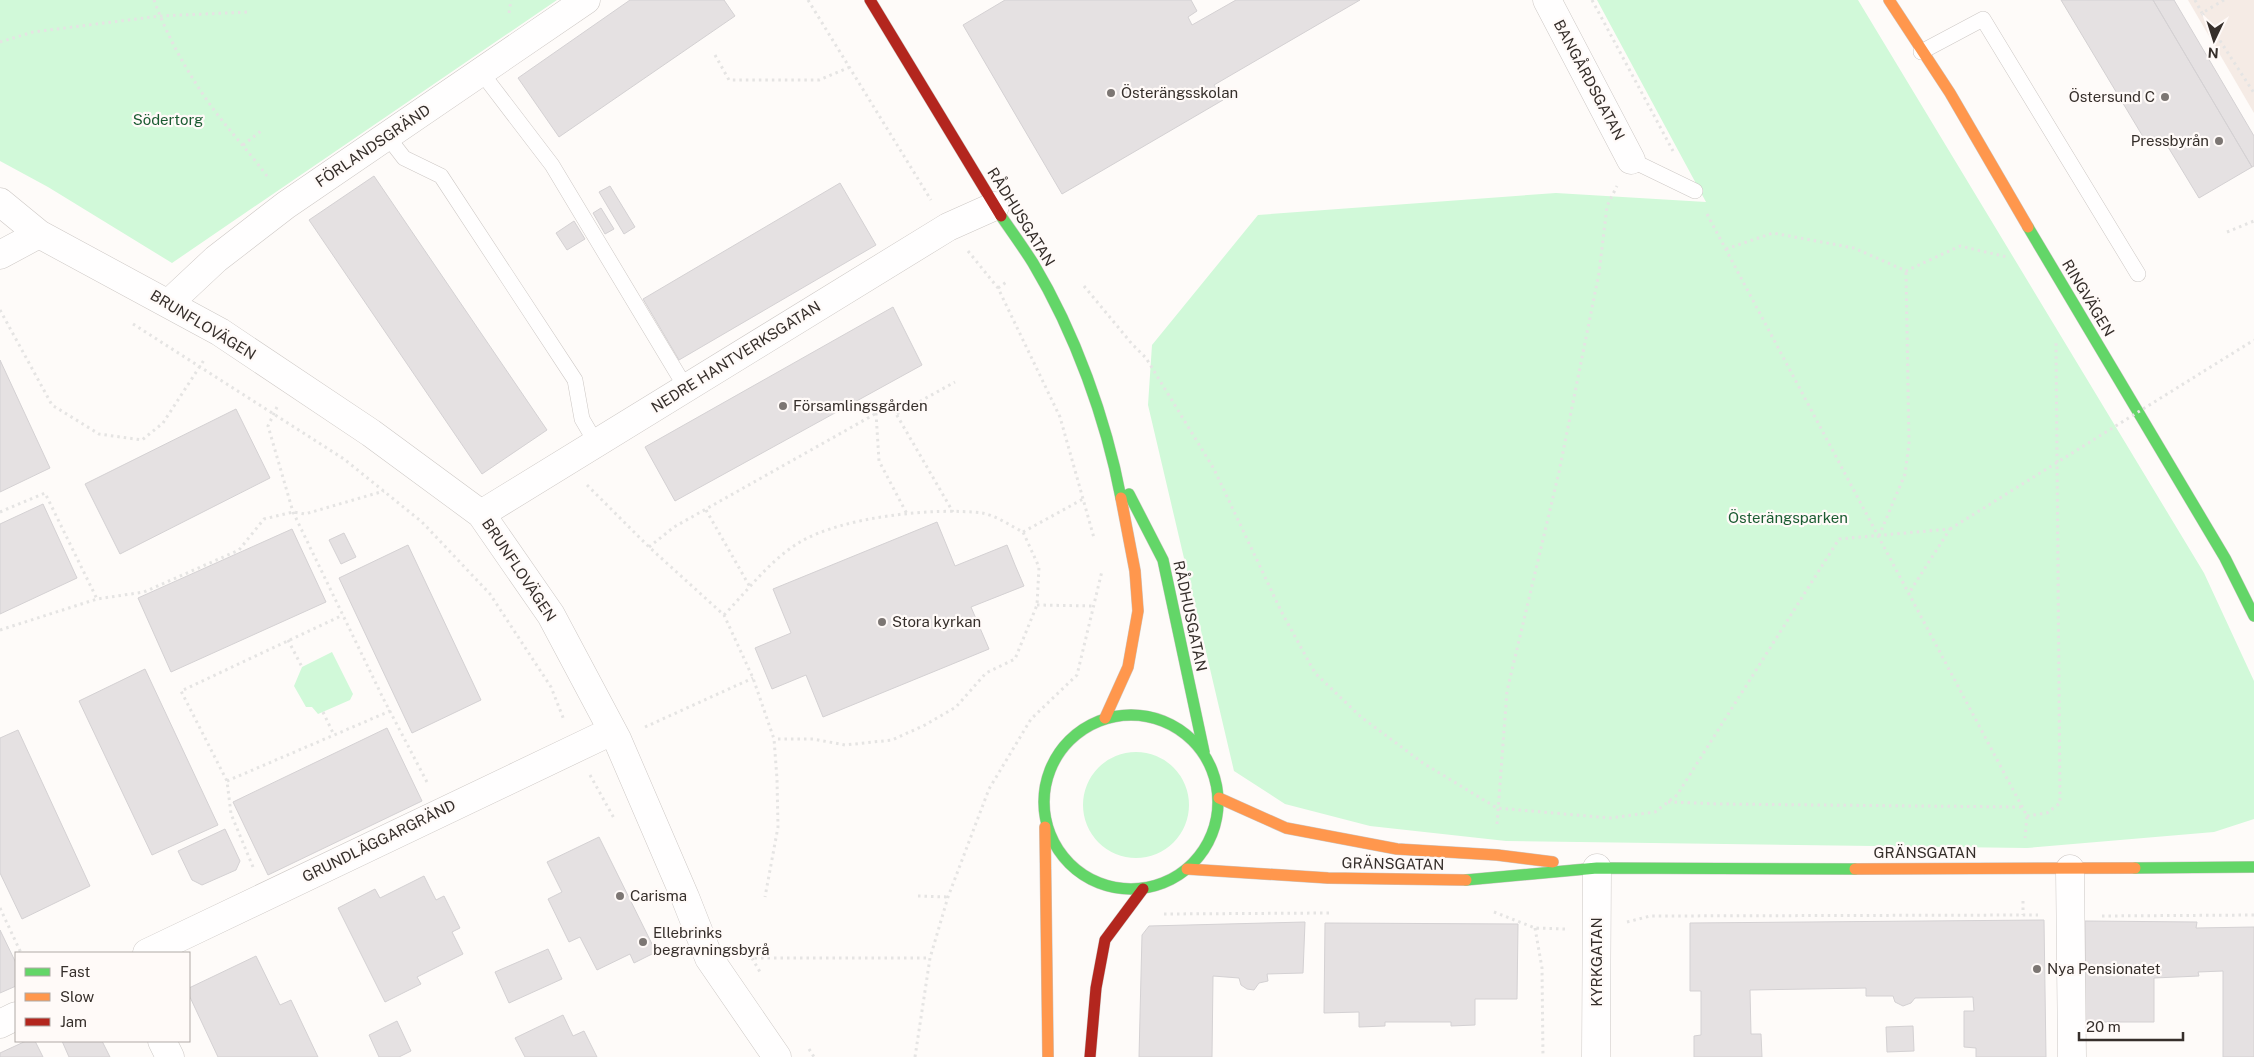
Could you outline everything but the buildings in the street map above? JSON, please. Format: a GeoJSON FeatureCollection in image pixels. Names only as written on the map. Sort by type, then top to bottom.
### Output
{"type":"FeatureCollection","features":[{"type":"Feature","properties":{"kind":"main road","name":"RÅDHUSGATAN"},"geometry":{"type":"LineString","coordinates":[[870,0],[923,84],[995,206],[1033,264],[1051,296],[1085,372],[1115,466],[1135,571],[1138,611],[1128,667],[1105,718]]}},
{"type":"Feature","properties":{"kind":"main road","name":"RINGVÄGEN"},"geometry":{"type":"LineString","coordinates":[[1889,0],[1950,94],[2225,558],[2254,616]]}},
{"type":"Feature","properties":{"kind":"main road","name":"RÅDHUSGATAN"},"geometry":{"type":"LineString","coordinates":[[1115,466],[1163,560],[1204,752]]}},
{"type":"Feature","properties":{"kind":"main road"},"geometry":{"type":"LineString","coordinates":[[1045,821],[1055,845],[1071,866],[1092,880],[1117,889],[1144,889],[1167,882],[1188,869],[1205,849],[1216,824],[1218,798],[1214,774],[1204,752],[1184,732],[1160,719],[1132,714],[1105,718],[1081,729],[1062,747],[1049,770],[1043,795],[1045,821],[1048,1057]]}},
{"type":"Feature","properties":{"kind":"main road","name":"GRÄNSGATAN"},"geometry":{"type":"LineString","coordinates":[[1218,798],[1286,828],[1397,849],[1497,855],[1597,868]]}},
{"type":"Feature","properties":{"kind":"main road","name":"GRÄNSGATAN"},"geometry":{"type":"LineString","coordinates":[[1188,869],[1328,878],[1471,880],[1597,868],[2070,869],[2254,867]]}},
{"type":"Feature","properties":{"kind":"main road"},"geometry":{"type":"LineString","coordinates":[[1090,1057],[1096,988],[1105,940],[1144,889]]}},
{"type":"Feature","properties":{"kind":"street","name":"FÖRLANDSGRÄND"},"geometry":{"type":"LineString","coordinates":[[169,303],[216,259],[286,205],[586,0]]}},
{"type":"Feature","properties":{"kind":"street","name":"BANGÅRDSGATAN"},"geometry":{"type":"LineString","coordinates":[[1547,0],[1631,160]]}},
{"type":"Feature","properties":{"kind":"street","name":"BRUNFLOVÄGEN"},"geometry":{"type":"LineString","coordinates":[[0,202],[39,234],[220,332],[371,433],[481,514],[551,615],[612,731],[685,897],[709,958],[777,1057]]}},
{"type":"Feature","properties":{"kind":"street","name":"NEDRE HANTVERKSGATAN"},"geometry":{"type":"LineString","coordinates":[[481,514],[948,227],[995,206]]}},
{"type":"Feature","properties":{"kind":"street"},"geometry":{"type":"LineString","coordinates":[[0,255],[39,234]]}},
{"type":"Feature","properties":{"kind":"street","name":"GRUNDLÄGGARGRÄND"},"geometry":{"type":"LineString","coordinates":[[149,952],[443,810],[612,731]]}},
{"type":"Feature","properties":{"kind":"street","name":"KYRKGATAN"},"geometry":{"type":"LineString","coordinates":[[1596,1057],[1597,868]]}},
{"type":"Feature","properties":{"kind":"street"},"geometry":{"type":"LineString","coordinates":[[2070,869],[2072,1057]]}},
{"type":"Feature","properties":{"kind":"street"},"geometry":{"type":"LineString","coordinates":[[0,1024],[15,1016]]}},
{"type":"Feature","properties":{"kind":"street"},"geometry":{"type":"LineString","coordinates":[[162,1042],[170,1057]]}},
{"type":"Feature","properties":{"kind":"lane"},"geometry":{"type":"LineString","coordinates":[[1921,52],[1983,19],[2138,274]]}},
{"type":"Feature","properties":{"kind":"lane"},"geometry":{"type":"LineString","coordinates":[[481,72],[552,165],[686,388]]}},
{"type":"Feature","properties":{"kind":"lane"},"geometry":{"type":"LineString","coordinates":[[387,136],[404,158],[441,176],[575,380],[582,420],[596,443]]}},
{"type":"Feature","properties":{"kind":"lane"},"geometry":{"type":"LineString","coordinates":[[1631,160],[1695,192]]}},
{"type":"Feature","properties":{"kind":"path"},"geometry":{"type":"LineString","coordinates":[[154,0],[160,16],[189,71],[215,111],[243,145],[286,205]]}},
{"type":"Feature","properties":{"kind":"path"},"geometry":{"type":"LineString","coordinates":[[808,0],[948,227],[998,288],[1060,417],[1095,542]]}},
{"type":"Feature","properties":{"kind":"path"},"geometry":{"type":"LineString","coordinates":[[1592,0],[2027,816],[2047,813],[2060,803],[2056,334]]}},
{"type":"Feature","properties":{"kind":"path"},"geometry":{"type":"LineString","coordinates":[[2195,0],[2254,94]]}},
{"type":"Feature","properties":{"kind":"path"},"geometry":{"type":"LineString","coordinates":[[2202,13],[2224,0]]}},
{"type":"Feature","properties":{"kind":"path"},"geometry":{"type":"LineString","coordinates":[[0,42],[33,32],[160,16],[249,12]]}},
{"type":"Feature","properties":{"kind":"path"},"geometry":{"type":"LineString","coordinates":[[715,55],[729,80],[819,80],[850,67]]}},
{"type":"Feature","properties":{"kind":"path"},"geometry":{"type":"LineString","coordinates":[[243,145],[261,131]]}},
{"type":"Feature","properties":{"kind":"path"},"geometry":{"type":"LineString","coordinates":[[1497,808],[1507,691],[1559,472],[1598,273],[1607,206],[1631,160]]}},
{"type":"Feature","properties":{"kind":"path"},"geometry":{"type":"LineString","coordinates":[[2228,232],[2254,220]]}},
{"type":"Feature","properties":{"kind":"path"},"geometry":{"type":"LineString","coordinates":[[1726,249],[1773,233],[1854,248],[1906,271],[1960,246],[2010,257],[2034,237]]}},
{"type":"Feature","properties":{"kind":"path"},"geometry":{"type":"LineString","coordinates":[[1878,537],[1905,474],[1909,444],[1906,271]]}},
{"type":"Feature","properties":{"kind":"path"},"geometry":{"type":"LineString","coordinates":[[0,310],[52,405],[99,434],[142,440],[163,423],[200,367],[220,332]]}},
{"type":"Feature","properties":{"kind":"path"},"geometry":{"type":"LineString","coordinates":[[127,320],[344,459],[422,522],[490,594],[551,687],[575,747]]}},
{"type":"Feature","properties":{"kind":"path"},"geometry":{"type":"LineString","coordinates":[[1909,593],[1950,529],[2254,340]]}},
{"type":"Feature","properties":{"kind":"path"},"geometry":{"type":"LineString","coordinates":[[1146,358],[1214,470],[1281,611],[1316,673],[1361,717],[1423,763],[1497,808],[1610,818],[1655,812],[1677,796],[1839,539],[1878,537],[1950,529]]}},
{"type":"Feature","properties":{"kind":"path"},"geometry":{"type":"LineString","coordinates":[[290,380],[268,426],[293,512],[390,711],[443,810]]}},
{"type":"Feature","properties":{"kind":"path"},"geometry":{"type":"LineString","coordinates":[[897,414],[955,382]]}},
{"type":"Feature","properties":{"kind":"path"},"geometry":{"type":"LineString","coordinates":[[649,547],[674,527],[891,405],[953,512]]}},
{"type":"Feature","properties":{"kind":"path"},"geometry":{"type":"LineString","coordinates":[[876,413],[879,461],[907,514]]}},
{"type":"Feature","properties":{"kind":"path"},"geometry":{"type":"LineString","coordinates":[[564,462],[649,547],[724,615],[753,678],[774,739],[778,827],[765,897]]}},
{"type":"Feature","properties":{"kind":"path"},"geometry":{"type":"LineString","coordinates":[[0,630],[97,599],[144,592],[239,550],[264,519],[293,512],[305,514],[384,491]]}},
{"type":"Feature","properties":{"kind":"path"},"geometry":{"type":"LineString","coordinates":[[0,512],[45,493],[97,599]]}},
{"type":"Feature","properties":{"kind":"path"},"geometry":{"type":"LineString","coordinates":[[1023,532],[1083,499]]}},
{"type":"Feature","properties":{"kind":"path"},"geometry":{"type":"LineString","coordinates":[[706,510],[750,587]]}},
{"type":"Feature","properties":{"kind":"path"},"geometry":{"type":"LineString","coordinates":[[724,615],[764,570],[800,542],[843,523],[907,514],[984,513],[1023,532],[1039,567],[1037,605],[1015,659],[986,673],[956,707],[925,726],[892,740],[845,745],[813,738],[774,739]]}},
{"type":"Feature","properties":{"kind":"path"},"geometry":{"type":"LineString","coordinates":[[914,1057],[930,958],[948,897],[988,789],[1031,719],[1077,676],[1102,568]]}},
{"type":"Feature","properties":{"kind":"path"},"geometry":{"type":"LineString","coordinates":[[1037,605],[1093,606]]}},
{"type":"Feature","properties":{"kind":"path"},"geometry":{"type":"LineString","coordinates":[[265,895],[231,814],[227,782],[181,691],[342,615]]}},
{"type":"Feature","properties":{"kind":"path"},"geometry":{"type":"LineString","coordinates":[[288,640],[302,667]]}},
{"type":"Feature","properties":{"kind":"path"},"geometry":{"type":"LineString","coordinates":[[647,726],[753,678]]}},
{"type":"Feature","properties":{"kind":"path"},"geometry":{"type":"LineString","coordinates":[[227,782],[390,711]]}},
{"type":"Feature","properties":{"kind":"path"},"geometry":{"type":"LineString","coordinates":[[323,712],[334,735]]}},
{"type":"Feature","properties":{"kind":"path"},"geometry":{"type":"LineString","coordinates":[[1668,802],[1748,805],[2022,807]]}},
{"type":"Feature","properties":{"kind":"path"},"geometry":{"type":"LineString","coordinates":[[918,896],[948,897]]}},
{"type":"Feature","properties":{"kind":"path"},"geometry":{"type":"LineString","coordinates":[[0,908],[21,952]]}},
{"type":"Feature","properties":{"kind":"path"},"geometry":{"type":"LineString","coordinates":[[1535,928],[1542,968],[1543,1057]]}},
{"type":"Feature","properties":{"kind":"path"},"geometry":{"type":"LineString","coordinates":[[709,958],[930,958]]}},
{"type":"Feature","properties":{"kind":"shaded area"},"geometry":{"type":"Polygon","coordinates":[[[2188,0],[2254,0],[2254,113],[2188,0]]]}},
{"type":"Feature","properties":{"kind":"green space","name":"Södertorg"},"geometry":{"type":"Polygon","coordinates":[[[0,0],[557,0],[172,263],[48,187],[0,161],[0,0]]]}},
{"type":"Feature","properties":{"kind":"green space","name":"Österängsparken"},"geometry":{"type":"Polygon","coordinates":[[[1597,0],[1858,0],[2204,573],[2254,681],[2254,819],[2214,832],[2027,848],[1506,841],[1370,826],[1285,804],[1234,771],[1148,405],[1152,345],[1258,215],[1556,193],[1706,202],[1597,0]]]}},
{"type":"Feature","properties":{"kind":"green space"},"geometry":{"type":"Polygon","coordinates":[[[332,652],[353,694],[350,700],[318,714],[312,707],[306,707],[294,686],[302,667],[332,652]]]}},
{"type":"Feature","properties":{"kind":"green space"},"geometry":{"type":"Polygon","coordinates":[[[1136,752],[1156,756],[1173,768],[1185,785],[1189,805],[1185,825],[1173,842],[1156,854],[1136,858],[1116,854],[1099,842],[1087,825],[1083,805],[1087,785],[1099,768],[1116,756],[1136,752]]]}},
{"type":"Feature","properties":{"kind":"traffic: fast"},"geometry":{"type":"LineString","coordinates":[[1001,216],[1033,263],[1075,347],[1098,407],[1115,468],[1121,498]]}},
{"type":"Feature","properties":{"kind":"traffic: fast"},"geometry":{"type":"LineString","coordinates":[[2028,227],[2225,558],[2254,616]]}},
{"type":"Feature","properties":{"kind":"traffic: fast"},"geometry":{"type":"LineString","coordinates":[[1129,494],[1163,560],[1204,752]]}},
{"type":"Feature","properties":{"kind":"traffic: fast"},"geometry":{"type":"LineString","coordinates":[[1122,715],[1140,715],[1172,725],[1193,740],[1208,761],[1218,793],[1218,802],[1218,811],[1208,843],[1193,864],[1172,879],[1156,885],[1140,889],[1122,889],[1090,879],[1069,864],[1054,843],[1048,827],[1044,811],[1044,793],[1054,761],[1069,740],[1090,725],[1106,719],[1122,715]]}},
{"type":"Feature","properties":{"kind":"traffic: fast"},"geometry":{"type":"LineString","coordinates":[[2135,868],[2254,867]]}},
{"type":"Feature","properties":{"kind":"traffic: fast"},"geometry":{"type":"LineString","coordinates":[[1466,880],[1597,868],[1855,869]]}},
{"type":"Feature","properties":{"kind":"traffic: slow"},"geometry":{"type":"LineString","coordinates":[[1889,0],[1950,93],[2028,227]]}},
{"type":"Feature","properties":{"kind":"traffic: slow"},"geometry":{"type":"LineString","coordinates":[[1105,718],[1128,667],[1138,611],[1135,571],[1121,498]]}},
{"type":"Feature","properties":{"kind":"traffic: slow"},"geometry":{"type":"LineString","coordinates":[[1219,798],[1286,828],[1397,849],[1497,855],[1553,862]]}},
{"type":"Feature","properties":{"kind":"traffic: slow"},"geometry":{"type":"LineString","coordinates":[[1045,827],[1048,1057]]}},
{"type":"Feature","properties":{"kind":"traffic: slow"},"geometry":{"type":"LineString","coordinates":[[1855,869],[2135,868]]}},
{"type":"Feature","properties":{"kind":"traffic: slow"},"geometry":{"type":"LineString","coordinates":[[1187,869],[1328,878],[1466,880]]}},
{"type":"Feature","properties":{"kind":"traffic: jam"},"geometry":{"type":"LineString","coordinates":[[870,0],[1001,216]]}},
{"type":"Feature","properties":{"kind":"traffic: jam"},"geometry":{"type":"LineString","coordinates":[[1090,1057],[1096,988],[1105,940],[1143,889]]}},
{"type":"Feature","properties":{"kind":"place","name":"Österängsskolan"},"geometry":{"type":"Point","coordinates":[1111,93]}},
{"type":"Feature","properties":{"kind":"place","name":"Östersund C"},"geometry":{"type":"Point","coordinates":[2165,97]}},
{"type":"Feature","properties":{"kind":"place","name":"Pressbyrån"},"geometry":{"type":"Point","coordinates":[2219,141]}},
{"type":"Feature","properties":{"kind":"place","name":"Församlingsgården"},"geometry":{"type":"Point","coordinates":[783,406]}},
{"type":"Feature","properties":{"kind":"place","name":"Stora kyrkan"},"geometry":{"type":"Point","coordinates":[882,622]}},
{"type":"Feature","properties":{"kind":"place","name":"Carisma"},"geometry":{"type":"Point","coordinates":[620,896]}},
{"type":"Feature","properties":{"kind":"place","name":"Ellebrinks begravningsbyrå"},"geometry":{"type":"Point","coordinates":[643,942]}},
{"type":"Feature","properties":{"kind":"place","name":"Nya Pensionatet"},"geometry":{"type":"Point","coordinates":[2037,969]}}]}
